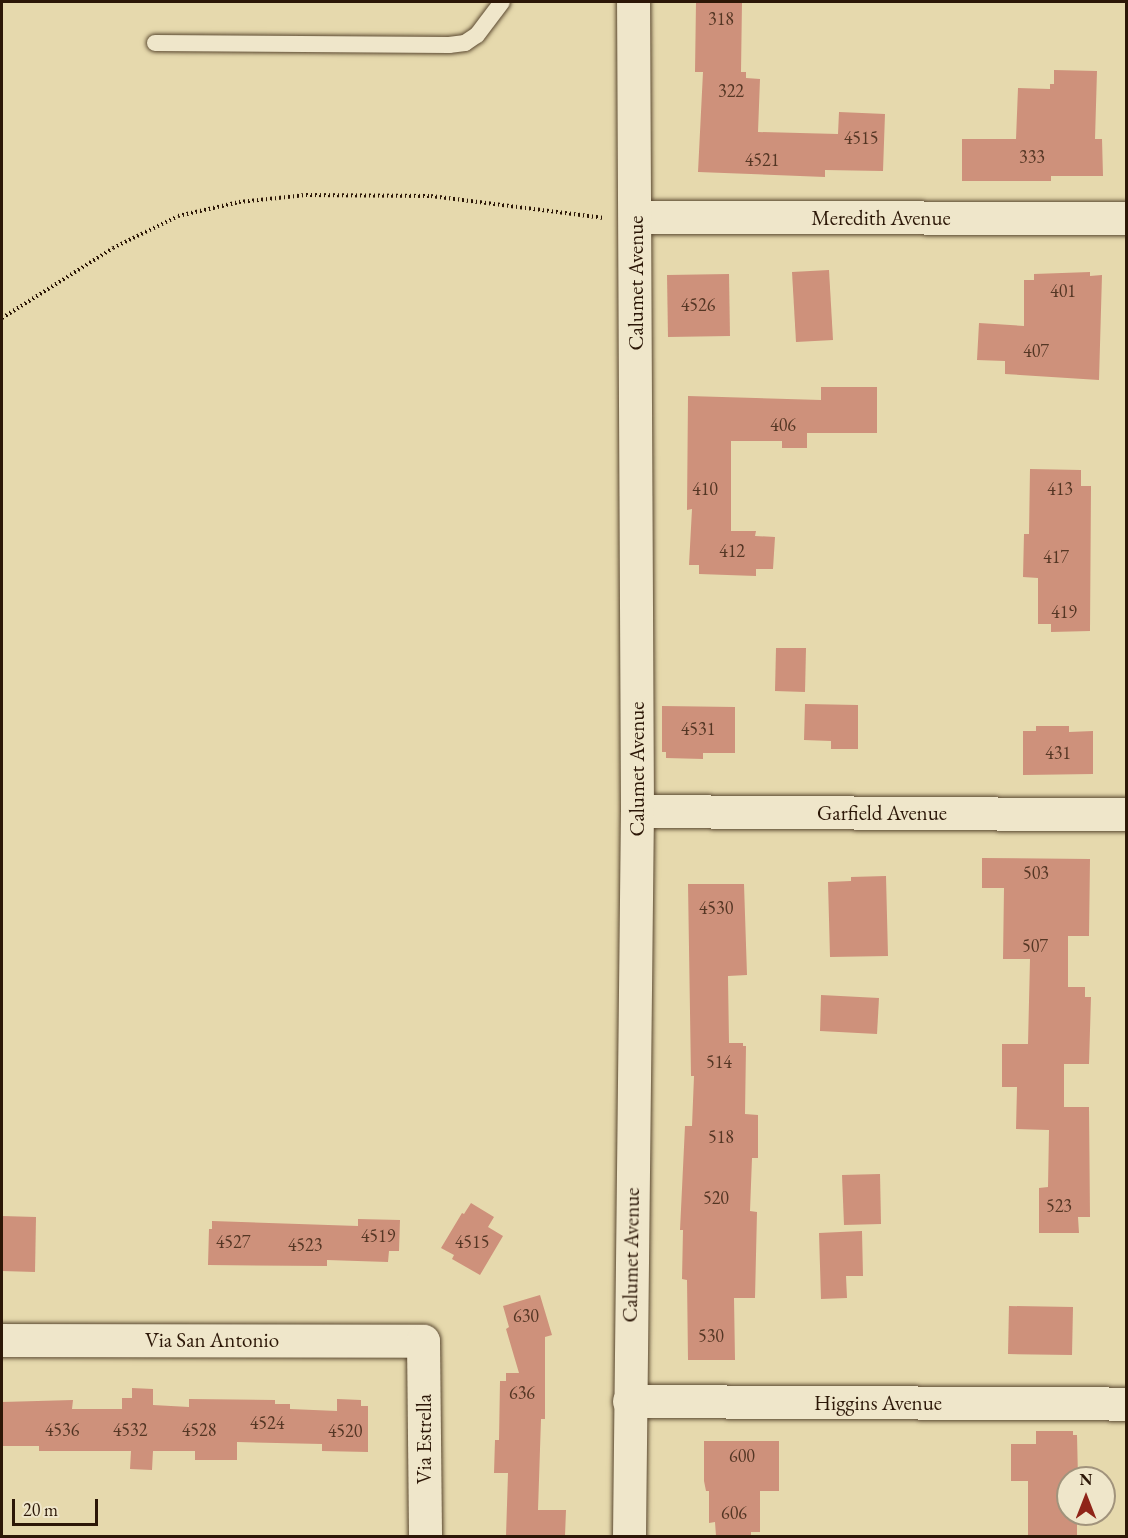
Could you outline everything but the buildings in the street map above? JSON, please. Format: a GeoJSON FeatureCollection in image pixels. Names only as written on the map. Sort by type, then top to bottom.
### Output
{"type":"FeatureCollection","features":[{"type":"Feature","properties":{"kind":"street","name":"Calumet Avenue"},"geometry":{"type":"LineString","coordinates":[[629,1536],[637,811],[633,2]]}},
{"type":"Feature","properties":{"kind":"street","name":"Meredith Avenue"},"geometry":{"type":"LineString","coordinates":[[635,217],[1126,218]]}},
{"type":"Feature","properties":{"kind":"street","name":"Garfield Avenue"},"geometry":{"type":"LineString","coordinates":[[637,811],[1126,814]]}},
{"type":"Feature","properties":{"kind":"street","name":"Via San Antonio"},"geometry":{"type":"LineString","coordinates":[[2,1340],[423,1341]]}},
{"type":"Feature","properties":{"kind":"street","name":"Via Estrella"},"geometry":{"type":"LineString","coordinates":[[423,1341],[425,1536]]}},
{"type":"Feature","properties":{"kind":"street","name":"Higgins Avenue"},"geometry":{"type":"LineString","coordinates":[[629,1401],[1126,1404]]}},
{"type":"Feature","properties":{"kind":"lane"},"geometry":{"type":"LineString","coordinates":[[155,42],[449,45],[465,42],[477,35],[502,2]]}},
{"type":"Feature","properties":{"kind":"path"},"geometry":{"type":"LineString","coordinates":[[2,318],[113,248],[178,216],[239,202],[306,195],[431,196],[592,218],[635,217]]}}]}
